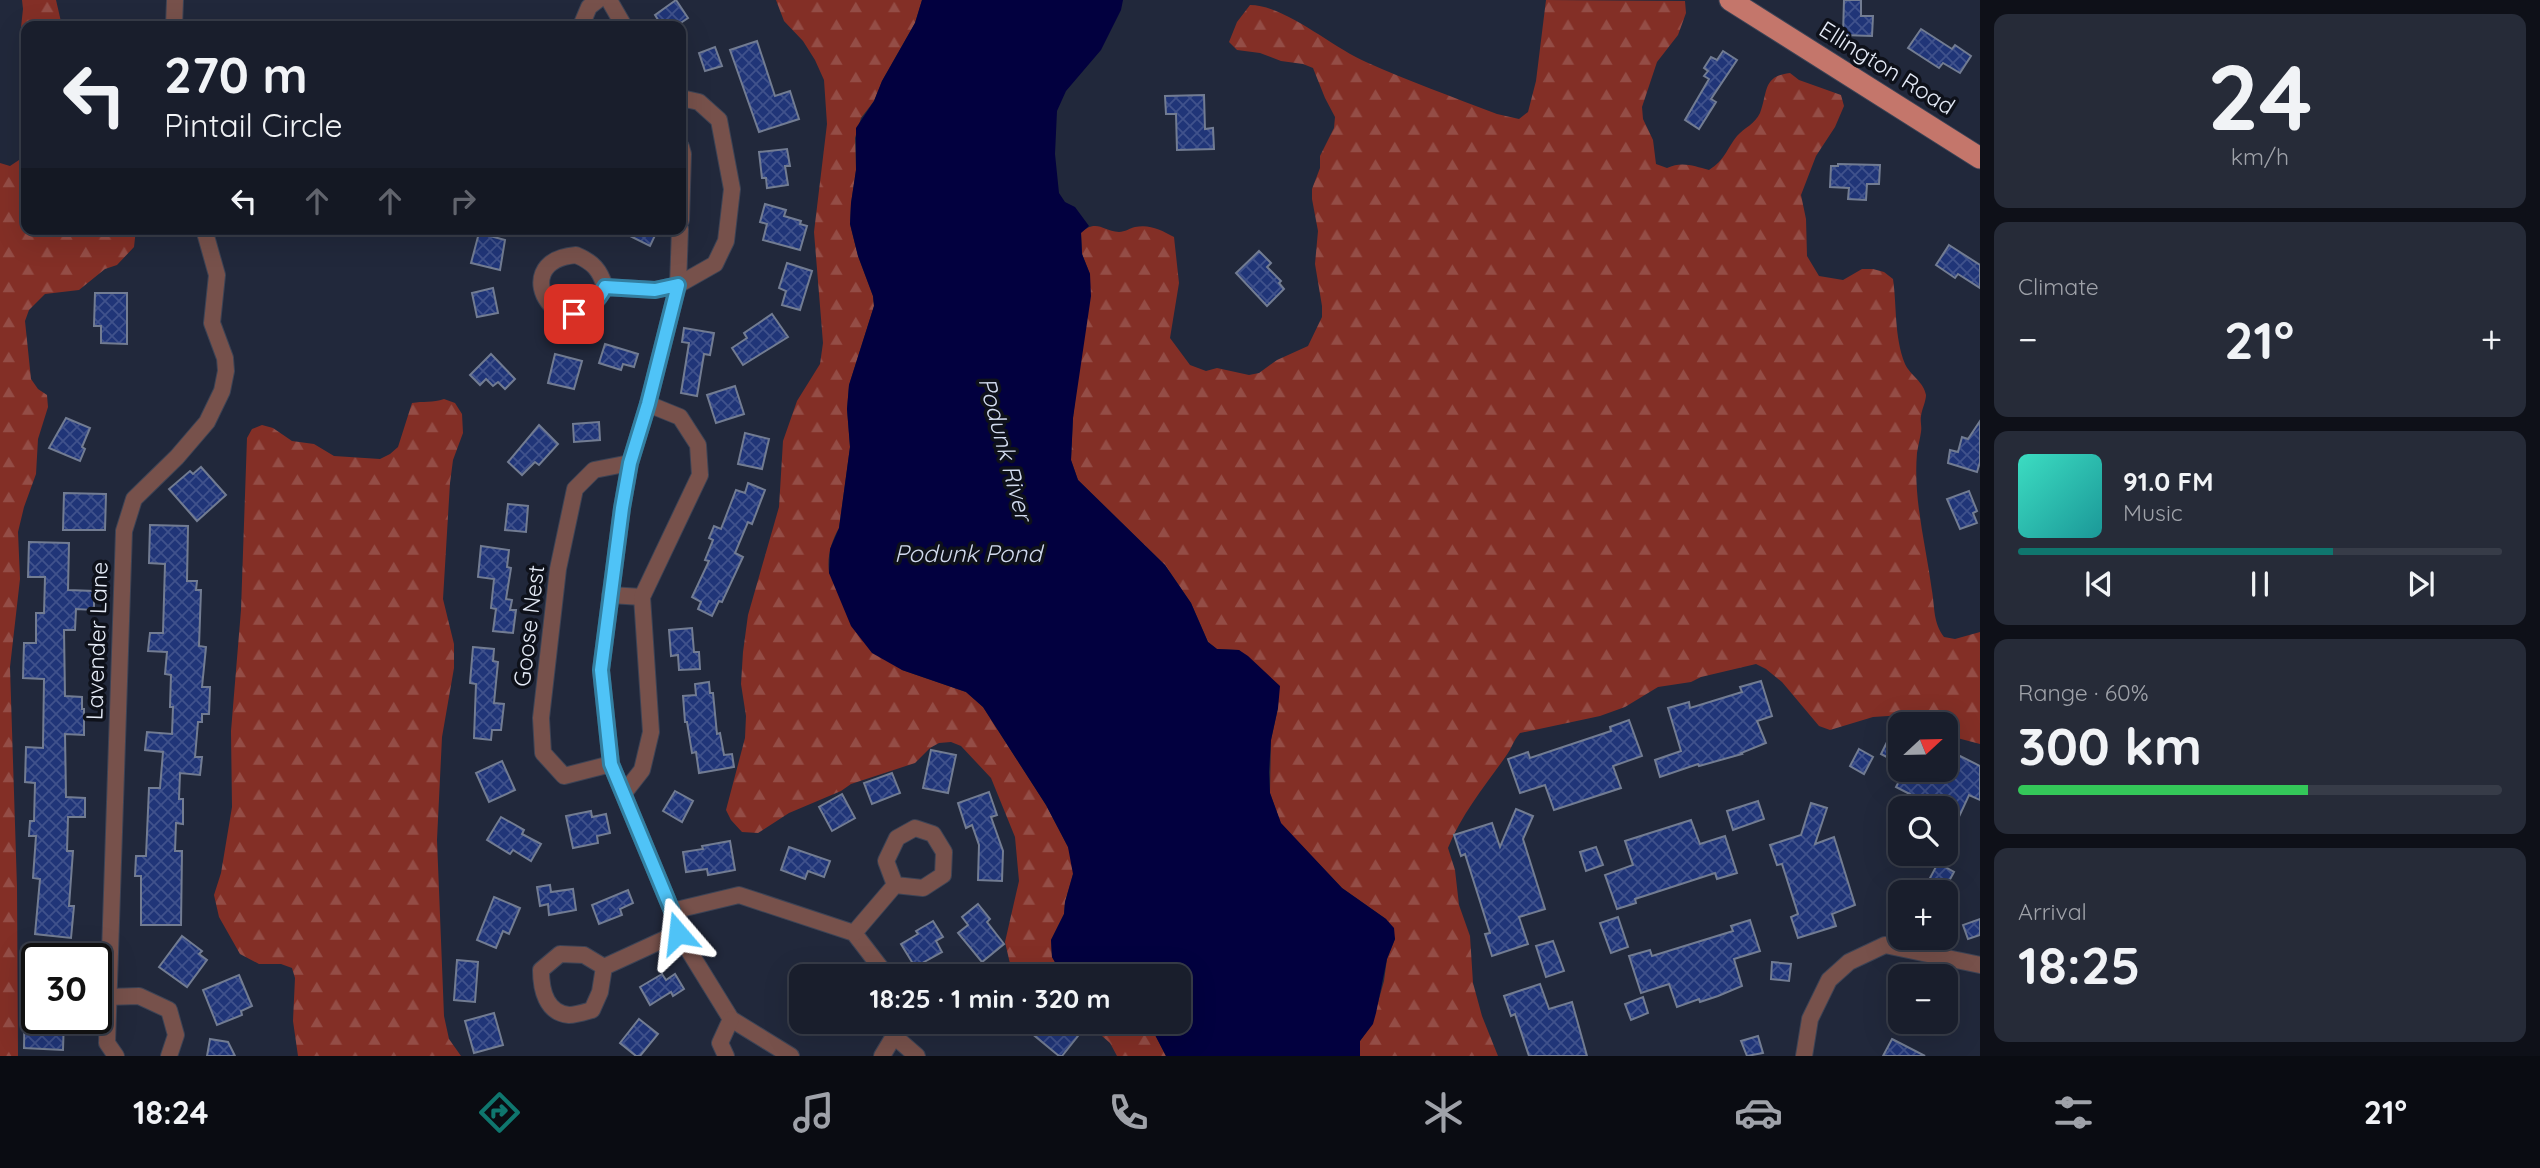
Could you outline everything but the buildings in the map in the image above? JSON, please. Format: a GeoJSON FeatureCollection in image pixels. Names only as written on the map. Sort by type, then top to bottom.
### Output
{"type":"FeatureCollection","features":[{"type":"Feature","properties":{"kind":"main road","name":"Ellington Road"},"geometry":{"type":"LineString","coordinates":[[1730,0],[1980,158]]}},
{"type":"Feature","properties":{"kind":"street"},"geometry":{"type":"LineString","coordinates":[[174,21],[175,0]]}},
{"type":"Feature","properties":{"kind":"street"},"geometry":{"type":"LineString","coordinates":[[583,21],[589,7],[598,0]]}},
{"type":"Feature","properties":{"kind":"street"},"geometry":{"type":"LineString","coordinates":[[609,0],[621,21]]}},
{"type":"Feature","properties":{"kind":"street"},"geometry":{"type":"LineString","coordinates":[[605,287],[655,290],[678,285],[715,264],[726,241],[732,189],[719,120],[699,102],[686,99]]}},
{"type":"Feature","properties":{"kind":"street","name":"Lavender Lane"},"geometry":{"type":"LineString","coordinates":[[109,943],[124,531],[134,499],[177,457],[207,422],[222,391],[226,358],[212,323],[218,275],[206,235]]}},
{"type":"Feature","properties":{"kind":"street"},"geometry":{"type":"LineString","coordinates":[[680,235],[678,285],[630,463],[601,670],[611,764],[672,911],[678,933],[731,1019],[791,1056]]}},
{"type":"Feature","properties":{"kind":"street"},"geometry":{"type":"LineString","coordinates":[[624,793],[642,770],[651,733],[642,597],[700,475],[698,445],[680,417],[648,404]]}},
{"type":"Feature","properties":{"kind":"street","name":"Goose Nest"},"geometry":{"type":"LineString","coordinates":[[611,764],[564,776],[543,753],[541,718],[558,569],[575,489],[594,470],[630,463]]}},
{"type":"Feature","properties":{"kind":"street"},"geometry":{"type":"LineString","coordinates":[[611,595],[642,597]]}},
{"type":"Feature","properties":{"kind":"street"},"geometry":{"type":"LineString","coordinates":[[854,933],[895,885]]}},
{"type":"Feature","properties":{"kind":"street"},"geometry":{"type":"LineString","coordinates":[[672,911],[740,895],[854,933],[878,964]]}},
{"type":"Feature","properties":{"kind":"street"},"geometry":{"type":"LineString","coordinates":[[604,967],[678,933]]}},
{"type":"Feature","properties":{"kind":"street"},"geometry":{"type":"LineString","coordinates":[[1804,1056],[1810,1019],[1824,989],[1829,979],[1849,962],[1885,945],[1980,965]]}},
{"type":"Feature","properties":{"kind":"street"},"geometry":{"type":"LineString","coordinates":[[560,954],[584,955],[604,967],[600,992],[592,1010],[568,1015],[549,1006],[541,987],[541,970],[560,954]]}},
{"type":"Feature","properties":{"kind":"street"},"geometry":{"type":"LineString","coordinates":[[112,997],[139,996],[169,1010],[176,1035],[169,1056]]}},
{"type":"Feature","properties":{"kind":"street"},"geometry":{"type":"LineString","coordinates":[[726,1056],[720,1043],[731,1019]]}},
{"type":"Feature","properties":{"kind":"street","name":"Lavender Lane"},"geometry":{"type":"LineString","coordinates":[[107,1034],[107,1043],[116,1056]]}},
{"type":"Feature","properties":{"kind":"street"},"geometry":{"type":"LineString","coordinates":[[882,1056],[892,1034]]}},
{"type":"Feature","properties":{"kind":"street"},"geometry":{"type":"LineString","coordinates":[[898,1034],[917,1056]]}},
{"type":"Feature","properties":{"kind":"green space"},"geometry":{"type":"Polygon","coordinates":[[[22,0],[56,0],[61,21],[22,21],[22,0]]]}},
{"type":"Feature","properties":{"kind":"green space"},"geometry":{"type":"Polygon","coordinates":[[[776,0],[922,0],[915,23],[882,81],[874,101],[861,118],[855,138],[856,170],[850,224],[874,306],[849,385],[847,409],[850,447],[839,528],[829,555],[829,573],[902,670],[966,692],[983,707],[1046,805],[1073,862],[1064,914],[1051,940],[1052,957],[1056,964],[1010,964],[1005,942],[1019,881],[1015,837],[991,778],[961,746],[951,742],[939,743],[915,763],[851,784],[841,791],[789,813],[758,833],[742,832],[726,810],[745,738],[746,716],[741,684],[748,615],[779,507],[783,441],[797,401],[820,364],[823,343],[814,232],[827,124],[824,80],[803,41],[784,21],[776,0]]]}},
{"type":"Feature","properties":{"kind":"green space"},"geometry":{"type":"Polygon","coordinates":[[[1546,0],[1685,1],[1686,13],[1678,35],[1657,62],[1642,107],[1643,119],[1653,140],[1656,164],[1667,168],[1683,165],[1709,170],[1722,159],[1737,136],[1758,117],[1770,82],[1781,75],[1790,73],[1799,80],[1841,95],[1844,106],[1835,127],[1816,156],[1801,195],[1806,219],[1807,256],[1819,276],[1843,280],[1862,269],[1873,269],[1884,272],[1893,279],[1901,353],[1907,368],[1923,386],[1926,395],[1921,416],[1916,471],[1936,621],[1944,637],[1955,639],[1980,632],[1980,744],[1958,738],[1958,712],[1888,712],[1888,716],[1873,717],[1830,730],[1819,726],[1782,682],[1756,664],[1701,677],[1691,682],[1658,687],[1625,707],[1600,716],[1520,733],[1467,811],[1448,848],[1455,870],[1459,905],[1470,936],[1473,983],[1482,1016],[1498,1056],[1360,1056],[1360,1041],[1372,1024],[1387,959],[1395,939],[1386,919],[1342,888],[1281,824],[1270,793],[1271,740],[1278,708],[1239,650],[1217,649],[1208,642],[1191,603],[1165,565],[1078,480],[1071,460],[1073,418],[1090,274],[1082,254],[1081,232],[1092,226],[1119,232],[1146,226],[1174,237],[1179,283],[1170,338],[1190,365],[1206,371],[1217,368],[1249,375],[1259,373],[1277,360],[1308,346],[1322,317],[1315,264],[1318,231],[1312,189],[1320,168],[1320,156],[1334,128],[1335,117],[1313,68],[1260,53],[1237,50],[1229,42],[1237,22],[1250,5],[1264,7],[1293,19],[1353,56],[1382,69],[1497,114],[1519,119],[1528,112],[1536,81],[1546,0]]]}},
{"type":"Feature","properties":{"kind":"green space"},"geometry":{"type":"Polygon","coordinates":[[[21,28],[21,60],[19,46],[21,28]]]}},
{"type":"Feature","properties":{"kind":"green space"},"geometry":{"type":"Polygon","coordinates":[[[21,116],[21,235],[135,235],[134,247],[117,265],[105,269],[79,290],[45,294],[29,310],[25,321],[31,379],[38,389],[47,395],[48,407],[38,439],[36,474],[18,532],[20,579],[10,667],[17,887],[18,1056],[0,1056],[0,163],[10,166],[19,160],[21,116]]]}},
{"type":"Feature","properties":{"kind":"green space"},"geometry":{"type":"Polygon","coordinates":[[[444,399],[455,403],[462,414],[463,433],[453,460],[450,483],[443,599],[454,644],[454,668],[442,737],[437,840],[444,1016],[449,1039],[461,1056],[298,1056],[293,1021],[295,978],[292,968],[281,964],[259,964],[240,954],[219,917],[214,895],[221,873],[232,807],[231,731],[241,610],[247,438],[252,429],[262,425],[273,428],[292,441],[314,444],[334,456],[380,459],[398,447],[412,403],[444,399]]]}},
{"type":"Feature","properties":{"kind":"green space"},"geometry":{"type":"Polygon","coordinates":[[[1100,1034],[1155,1034],[1166,1056],[1117,1056],[1110,1043],[1100,1034]]]}},
{"type":"Feature","properties":{"kind":"water","name":"Podunk Pond"},"geometry":{"type":"Polygon","coordinates":[[[922,0],[1123,0],[1121,10],[1101,50],[1066,91],[1057,111],[1055,154],[1059,193],[1065,202],[1075,207],[1089,226],[1081,233],[1082,254],[1090,274],[1091,296],[1073,418],[1071,460],[1078,480],[1165,565],[1191,603],[1208,642],[1217,649],[1239,650],[1280,686],[1269,772],[1270,793],[1281,823],[1342,888],[1386,919],[1394,928],[1395,939],[1387,959],[1376,1013],[1373,1024],[1360,1041],[1360,1056],[1166,1056],[1155,1034],[1191,1034],[1191,964],[1056,964],[1052,957],[1051,940],[1064,914],[1073,874],[1068,847],[1046,805],[983,707],[966,692],[902,670],[872,653],[851,626],[829,573],[830,549],[839,528],[850,447],[847,409],[849,385],[874,306],[850,224],[856,170],[856,128],[874,101],[882,81],[915,23],[922,0]]]}},
{"type":"Feature","properties":{"kind":"route"},"geometry":{"type":"LineString","coordinates":[[574,314],[587,309],[599,299],[605,287],[655,290],[678,285],[630,463],[601,670],[611,764],[672,911],[678,933]]}},
{"type":"Feature","properties":{"kind":"water label","name":"Podunk River"},"geometry":{"type":"Point","coordinates":[1005,449]}}]}
